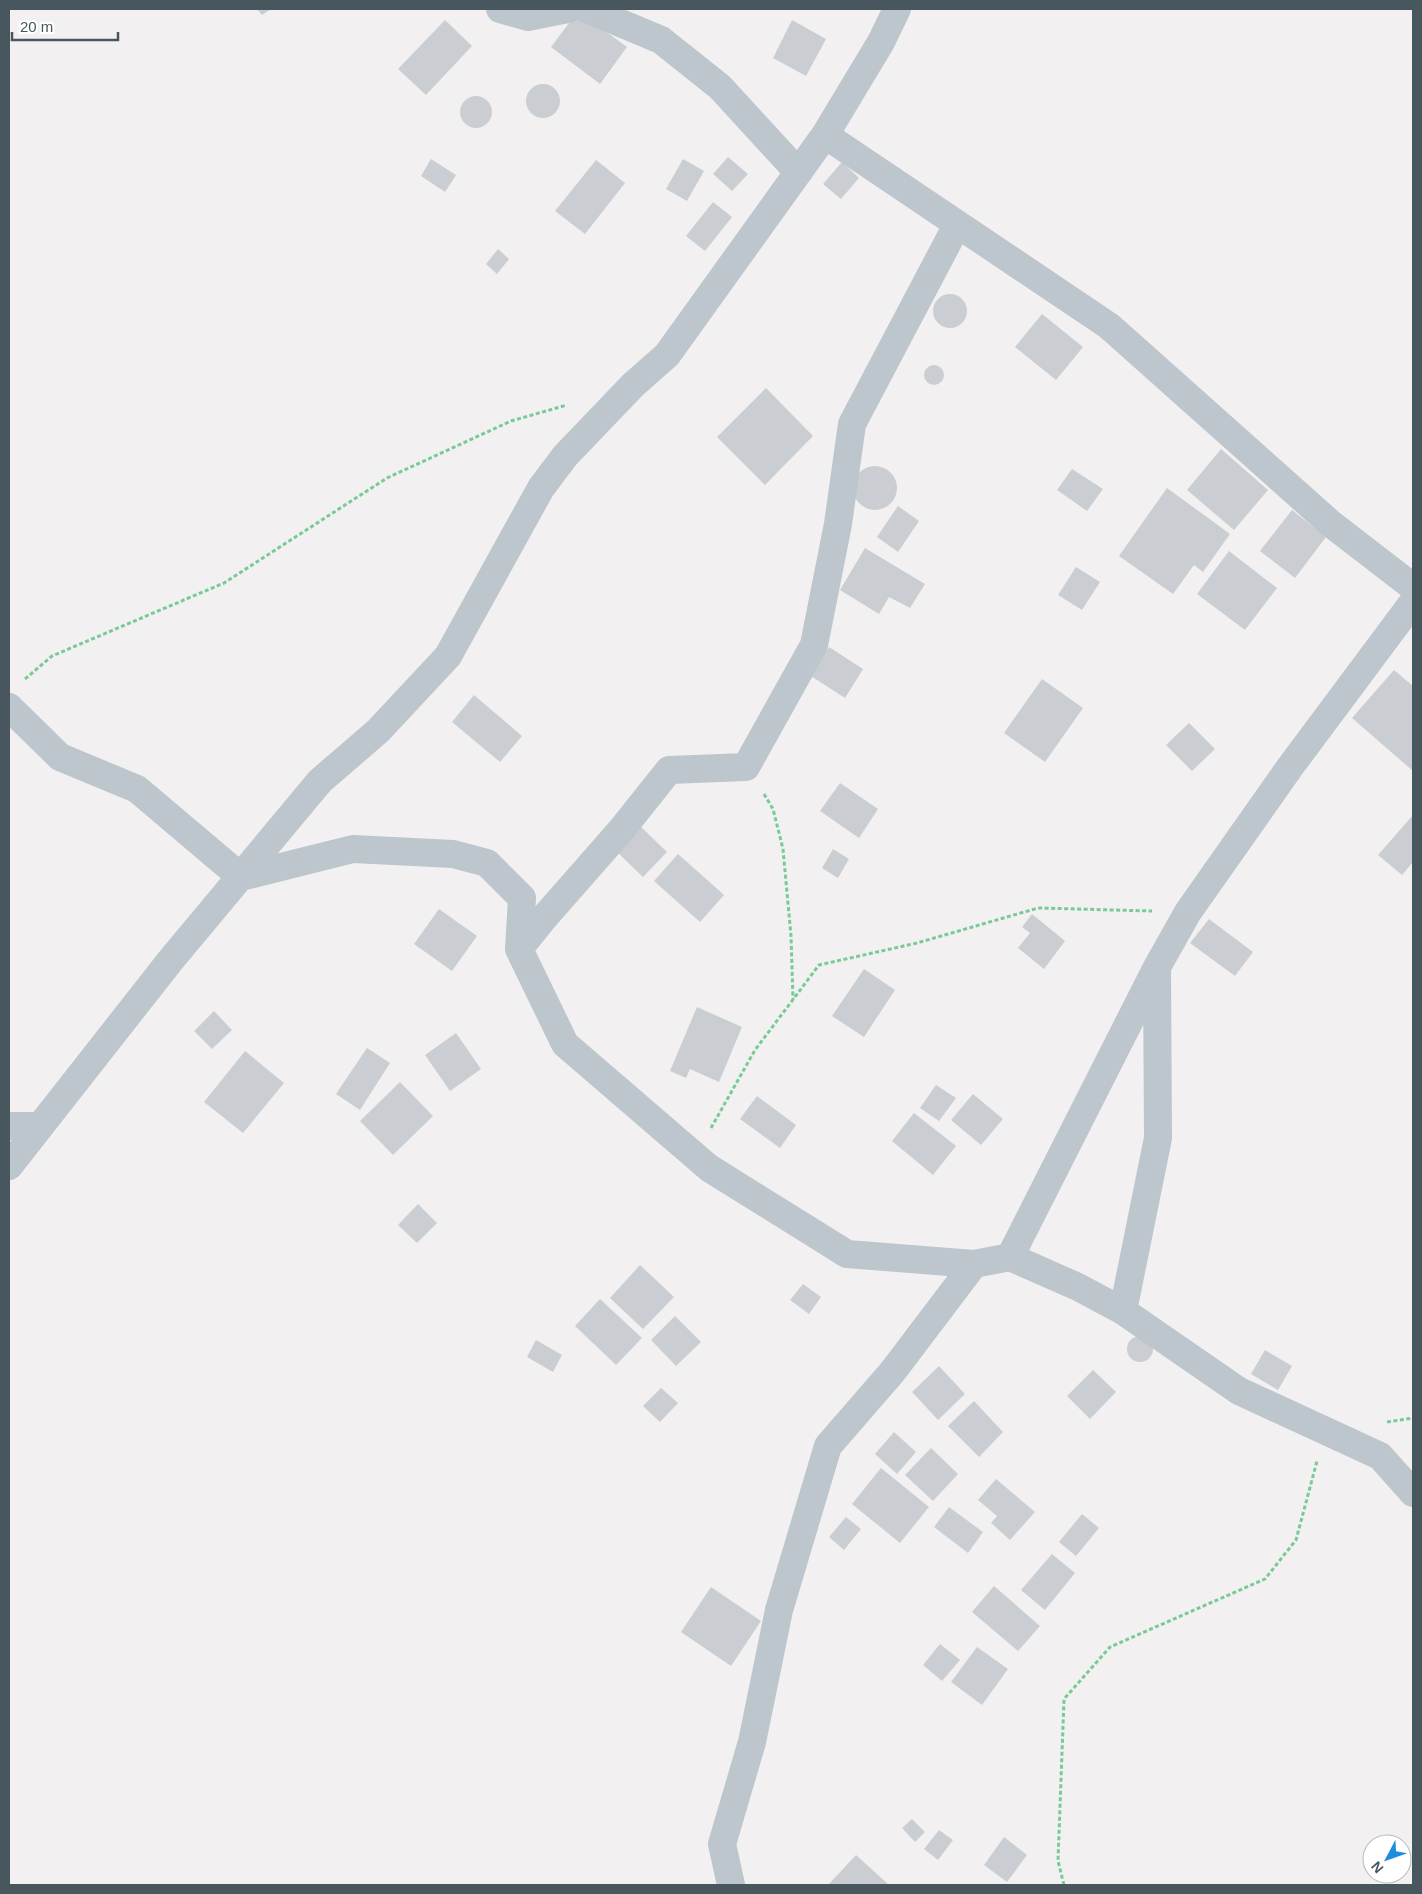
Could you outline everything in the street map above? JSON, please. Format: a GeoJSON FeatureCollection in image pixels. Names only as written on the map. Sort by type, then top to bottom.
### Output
{"type":"FeatureCollection","features":[{"type":"Feature","properties":{"kind":"street"},"geometry":{"type":"LineString","coordinates":[[500,9],[528,17],[568,9]]}},
{"type":"Feature","properties":{"kind":"street"},"geometry":{"type":"LineString","coordinates":[[587,9],[661,40],[720,86],[798,172]]}},
{"type":"Feature","properties":{"kind":"street"},"geometry":{"type":"LineString","coordinates":[[9,1166],[170,961],[320,781],[378,730],[448,656],[541,488],[565,456],[633,385],[667,355],[824,135],[881,42],[897,9]]}},
{"type":"Feature","properties":{"kind":"street"},"geometry":{"type":"LineString","coordinates":[[824,135],[1109,326],[1330,523],[1413,586]]}},
{"type":"Feature","properties":{"kind":"street"},"geometry":{"type":"LineString","coordinates":[[519,949],[622,829],[669,770],[746,767],[814,644],[838,524],[852,424],[957,225]]}},
{"type":"Feature","properties":{"kind":"street"},"geometry":{"type":"LineString","coordinates":[[1010,1257],[1157,967],[1188,912],[1290,767],[1413,602]]}},
{"type":"Feature","properties":{"kind":"street"},"geometry":{"type":"LineString","coordinates":[[9,707],[60,756],[137,789],[241,877]]}},
{"type":"Feature","properties":{"kind":"street"},"geometry":{"type":"LineString","coordinates":[[241,877],[353,849],[453,854],[487,863],[522,898],[519,949],[565,1044],[709,1168],[848,1254],[974,1264],[1010,1257],[1078,1287],[1123,1311],[1239,1391],[1380,1456],[1413,1493]]}},
{"type":"Feature","properties":{"kind":"street"},"geometry":{"type":"LineString","coordinates":[[1123,1311],[1158,1138],[1157,967]]}},
{"type":"Feature","properties":{"kind":"street"},"geometry":{"type":"LineString","coordinates":[[9,1126],[40,1126]]}},
{"type":"Feature","properties":{"kind":"street"},"geometry":{"type":"LineString","coordinates":[[731,1885],[722,1844],[752,1742],[778,1610],[828,1446],[893,1371],[974,1264]]}},
{"type":"Feature","properties":{"kind":"path"},"geometry":{"type":"LineString","coordinates":[[23,680],[52,656],[224,583],[386,478],[511,421],[568,404]]}},
{"type":"Feature","properties":{"kind":"path"},"geometry":{"type":"LineString","coordinates":[[746,767],[773,809],[783,848],[792,936],[793,999]]}},
{"type":"Feature","properties":{"kind":"path"},"geometry":{"type":"LineString","coordinates":[[709,1168],[711,1128],[755,1050],[819,965],[917,943],[1038,908],[1188,912]]}},
{"type":"Feature","properties":{"kind":"path"},"geometry":{"type":"LineString","coordinates":[[1064,1885],[1058,1861],[1064,1700],[1110,1647],[1265,1579],[1296,1540],[1325,1431]]}},
{"type":"Feature","properties":{"kind":"building"},"geometry":{"type":"Polygon","coordinates":[[[257,9],[271,9],[262,15],[257,9]]]}},
{"type":"Feature","properties":{"kind":"building"},"geometry":{"type":"Polygon","coordinates":[[[578,11],[627,47],[600,84],[551,47],[578,11]]]}},
{"type":"Feature","properties":{"kind":"building"},"geometry":{"type":"Polygon","coordinates":[[[445,20],[472,46],[426,95],[398,69],[445,20]]]}},
{"type":"Feature","properties":{"kind":"building"},"geometry":{"type":"Polygon","coordinates":[[[792,20],[826,39],[806,76],[773,58],[792,20]]]}},
{"type":"Feature","properties":{"kind":"building"},"geometry":{"type":"Polygon","coordinates":[[[543,84],[550,85],[555,89],[559,94],[559,108],[555,113],[550,117],[543,118],[536,117],[531,113],[527,108],[526,101],[527,94],[531,89],[536,85],[543,84]]]}},
{"type":"Feature","properties":{"kind":"building"},"geometry":{"type":"Polygon","coordinates":[[[476,96],[482,97],[487,101],[491,106],[491,118],[487,123],[482,127],[476,128],[470,127],[465,123],[461,118],[460,112],[461,106],[465,101],[470,97],[476,96]]]}},
{"type":"Feature","properties":{"kind":"building"},"geometry":{"type":"Polygon","coordinates":[[[728,157],[748,174],[732,191],[713,174],[728,157]]]}},
{"type":"Feature","properties":{"kind":"building"},"geometry":{"type":"Polygon","coordinates":[[[431,159],[456,175],[445,192],[421,176],[431,159]]]}},
{"type":"Feature","properties":{"kind":"building"},"geometry":{"type":"Polygon","coordinates":[[[683,159],[704,171],[687,201],[666,189],[683,159]]]}},
{"type":"Feature","properties":{"kind":"building"},"geometry":{"type":"Polygon","coordinates":[[[596,160],[625,183],[585,234],[555,211],[596,160]]]}},
{"type":"Feature","properties":{"kind":"building"},"geometry":{"type":"Polygon","coordinates":[[[842,162],[859,178],[841,199],[823,184],[842,162]]]}},
{"type":"Feature","properties":{"kind":"building"},"geometry":{"type":"Polygon","coordinates":[[[713,202],[732,217],[705,251],[686,236],[713,202]]]}},
{"type":"Feature","properties":{"kind":"building"},"geometry":{"type":"Polygon","coordinates":[[[498,249],[509,259],[497,274],[486,264],[498,249]]]}},
{"type":"Feature","properties":{"kind":"building"},"geometry":{"type":"Polygon","coordinates":[[[950,294],[957,295],[962,299],[966,304],[966,318],[962,323],[957,327],[950,328],[943,327],[938,323],[934,318],[933,311],[934,304],[938,299],[943,295],[950,294]]]}},
{"type":"Feature","properties":{"kind":"building"},"geometry":{"type":"Polygon","coordinates":[[[1042,314],[1083,347],[1056,380],[1015,347],[1042,314]]]}},
{"type":"Feature","properties":{"kind":"building"},"geometry":{"type":"Polygon","coordinates":[[[930,365],[938,365],[944,371],[944,379],[938,385],[930,385],[924,379],[924,371],[930,365]]]}},
{"type":"Feature","properties":{"kind":"building"},"geometry":{"type":"Polygon","coordinates":[[[766,388],[813,436],[765,485],[717,437],[766,388]]]}},
{"type":"Feature","properties":{"kind":"building"},"geometry":{"type":"Polygon","coordinates":[[[1221,449],[1268,490],[1234,530],[1187,490],[1221,449]]]}},
{"type":"Feature","properties":{"kind":"building"},"geometry":{"type":"Polygon","coordinates":[[[875,466],[887,470],[893,476],[897,488],[893,500],[887,506],[875,510],[863,506],[857,500],[853,488],[857,476],[863,470],[875,466]]]}},
{"type":"Feature","properties":{"kind":"building"},"geometry":{"type":"Polygon","coordinates":[[[1072,469],[1103,489],[1087,511],[1057,490],[1072,469]]]}},
{"type":"Feature","properties":{"kind":"building"},"geometry":{"type":"Polygon","coordinates":[[[1167,488],[1230,534],[1203,572],[1194,565],[1173,594],[1119,556],[1167,488]]]}},
{"type":"Feature","properties":{"kind":"building"},"geometry":{"type":"Polygon","coordinates":[[[898,506],[919,521],[898,552],[877,537],[898,506]]]}},
{"type":"Feature","properties":{"kind":"building"},"geometry":{"type":"Polygon","coordinates":[[[1292,510],[1326,537],[1295,578],[1260,551],[1292,510]]]}},
{"type":"Feature","properties":{"kind":"building"},"geometry":{"type":"Polygon","coordinates":[[[865,548],[925,584],[910,608],[889,597],[879,614],[840,590],[865,548]]]}},
{"type":"Feature","properties":{"kind":"building"},"geometry":{"type":"Polygon","coordinates":[[[1229,551],[1277,588],[1245,630],[1197,594],[1229,551]]]}},
{"type":"Feature","properties":{"kind":"building"},"geometry":{"type":"Polygon","coordinates":[[[1076,567],[1100,582],[1082,610],[1058,595],[1076,567]]]}},
{"type":"Feature","properties":{"kind":"building"},"geometry":{"type":"Polygon","coordinates":[[[829,647],[863,669],[845,698],[811,676],[829,647]]]}},
{"type":"Feature","properties":{"kind":"building"},"geometry":{"type":"Polygon","coordinates":[[[1394,670],[1413,686],[1413,771],[1352,718],[1394,670]]]}},
{"type":"Feature","properties":{"kind":"building"},"geometry":{"type":"Polygon","coordinates":[[[1042,679],[1083,708],[1045,762],[1004,733],[1042,679]]]}},
{"type":"Feature","properties":{"kind":"building"},"geometry":{"type":"Polygon","coordinates":[[[474,695],[522,736],[500,762],[452,722],[474,695]]]}},
{"type":"Feature","properties":{"kind":"building"},"geometry":{"type":"Polygon","coordinates":[[[1189,723],[1215,749],[1192,771],[1166,745],[1189,723]]]}},
{"type":"Feature","properties":{"kind":"building"},"geometry":{"type":"Polygon","coordinates":[[[840,783],[878,809],[859,838],[820,811],[840,783]]]}},
{"type":"Feature","properties":{"kind":"building"},"geometry":{"type":"Polygon","coordinates":[[[1413,815],[1413,862],[1402,875],[1378,855],[1413,815]]]}},
{"type":"Feature","properties":{"kind":"building"},"geometry":{"type":"Polygon","coordinates":[[[639,825],[667,852],[643,877],[615,850],[639,825]]]}},
{"type":"Feature","properties":{"kind":"building"},"geometry":{"type":"Polygon","coordinates":[[[833,849],[849,859],[838,878],[822,868],[833,849]]]}},
{"type":"Feature","properties":{"kind":"building"},"geometry":{"type":"Polygon","coordinates":[[[678,854],[724,895],[700,922],[654,881],[678,854]]]}},
{"type":"Feature","properties":{"kind":"building"},"geometry":{"type":"Polygon","coordinates":[[[439,909],[477,936],[452,971],[414,944],[439,909]]]}},
{"type":"Feature","properties":{"kind":"building"},"geometry":{"type":"Polygon","coordinates":[[[1032,914],[1065,941],[1044,969],[1018,948],[1030,933],[1022,927],[1032,914]]]}},
{"type":"Feature","properties":{"kind":"building"},"geometry":{"type":"Polygon","coordinates":[[[1209,919],[1253,952],[1235,976],[1190,943],[1209,919]]]}},
{"type":"Feature","properties":{"kind":"building"},"geometry":{"type":"Polygon","coordinates":[[[864,969],[895,990],[864,1037],[832,1016],[864,969]]]}},
{"type":"Feature","properties":{"kind":"building"},"geometry":{"type":"Polygon","coordinates":[[[697,1007],[742,1027],[719,1082],[690,1069],[686,1078],[670,1071],[697,1007]]]}},
{"type":"Feature","properties":{"kind":"building"},"geometry":{"type":"Polygon","coordinates":[[[214,1011],[232,1030],[212,1049],[194,1031],[214,1011]]]}},
{"type":"Feature","properties":{"kind":"building"},"geometry":{"type":"Polygon","coordinates":[[[456,1033],[481,1069],[450,1091],[425,1055],[456,1033]]]}},
{"type":"Feature","properties":{"kind":"building"},"geometry":{"type":"Polygon","coordinates":[[[367,1048],[390,1063],[360,1110],[336,1094],[367,1048]]]}},
{"type":"Feature","properties":{"kind":"building"},"geometry":{"type":"Polygon","coordinates":[[[245,1051],[284,1083],[243,1133],[204,1102],[245,1051]]]}},
{"type":"Feature","properties":{"kind":"building"},"geometry":{"type":"Polygon","coordinates":[[[400,1082],[433,1116],[393,1155],[360,1121],[400,1082]]]}},
{"type":"Feature","properties":{"kind":"building"},"geometry":{"type":"Polygon","coordinates":[[[936,1085],[956,1098],[939,1121],[920,1108],[936,1085]]]}},
{"type":"Feature","properties":{"kind":"building"},"geometry":{"type":"Polygon","coordinates":[[[973,1094],[1003,1119],[981,1145],[951,1120],[973,1094]]]}},
{"type":"Feature","properties":{"kind":"building"},"geometry":{"type":"Polygon","coordinates":[[[757,1096],[796,1125],[780,1148],[740,1119],[757,1096]]]}},
{"type":"Feature","properties":{"kind":"building"},"geometry":{"type":"Polygon","coordinates":[[[914,1113],[956,1146],[933,1175],[892,1141],[914,1113]]]}},
{"type":"Feature","properties":{"kind":"building"},"geometry":{"type":"Polygon","coordinates":[[[418,1204],[437,1223],[417,1243],[398,1225],[418,1204]]]}},
{"type":"Feature","properties":{"kind":"building"},"geometry":{"type":"Polygon","coordinates":[[[640,1265],[674,1297],[643,1329],[610,1298],[640,1265]]]}},
{"type":"Feature","properties":{"kind":"building"},"geometry":{"type":"Polygon","coordinates":[[[803,1284],[821,1297],[809,1314],[790,1300],[803,1284]]]}},
{"type":"Feature","properties":{"kind":"building"},"geometry":{"type":"Polygon","coordinates":[[[600,1299],[642,1338],[616,1365],[575,1326],[600,1299]]]}},
{"type":"Feature","properties":{"kind":"building"},"geometry":{"type":"Polygon","coordinates":[[[675,1316],[701,1342],[676,1366],[651,1340],[675,1316]]]}},
{"type":"Feature","properties":{"kind":"building"},"geometry":{"type":"Polygon","coordinates":[[[1140,1336],[1149,1340],[1153,1349],[1149,1358],[1140,1362],[1131,1358],[1127,1349],[1131,1340],[1140,1336]]]}},
{"type":"Feature","properties":{"kind":"building"},"geometry":{"type":"Polygon","coordinates":[[[536,1340],[562,1355],[553,1372],[527,1357],[536,1340]]]}},
{"type":"Feature","properties":{"kind":"building"},"geometry":{"type":"Polygon","coordinates":[[[1265,1350],[1292,1366],[1278,1390],[1251,1374],[1265,1350]]]}},
{"type":"Feature","properties":{"kind":"building"},"geometry":{"type":"Polygon","coordinates":[[[939,1366],[965,1394],[938,1420],[912,1392],[939,1366]]]}},
{"type":"Feature","properties":{"kind":"building"},"geometry":{"type":"Polygon","coordinates":[[[1093,1370],[1116,1392],[1090,1419],[1067,1396],[1093,1370]]]}},
{"type":"Feature","properties":{"kind":"building"},"geometry":{"type":"Polygon","coordinates":[[[661,1388],[678,1403],[660,1422],[643,1406],[661,1388]]]}},
{"type":"Feature","properties":{"kind":"building"},"geometry":{"type":"Polygon","coordinates":[[[974,1401],[1003,1432],[979,1457],[948,1426],[974,1401]]]}},
{"type":"Feature","properties":{"kind":"building"},"geometry":{"type":"Polygon","coordinates":[[[894,1432],[916,1452],[897,1474],[875,1454],[894,1432]]]}},
{"type":"Feature","properties":{"kind":"building"},"geometry":{"type":"Polygon","coordinates":[[[931,1448],[958,1474],[933,1501],[905,1475],[931,1448]]]}},
{"type":"Feature","properties":{"kind":"building"},"geometry":{"type":"Polygon","coordinates":[[[881,1468],[929,1507],[900,1543],[852,1504],[881,1468]]]}},
{"type":"Feature","properties":{"kind":"building"},"geometry":{"type":"Polygon","coordinates":[[[996,1479],[1035,1512],[1010,1540],[991,1523],[997,1516],[978,1500],[996,1479]]]}},
{"type":"Feature","properties":{"kind":"building"},"geometry":{"type":"Polygon","coordinates":[[[949,1507],[983,1532],[968,1553],[934,1527],[949,1507]]]}},
{"type":"Feature","properties":{"kind":"building"},"geometry":{"type":"Polygon","coordinates":[[[1082,1514],[1099,1528],[1076,1556],[1059,1542],[1082,1514]]]}},
{"type":"Feature","properties":{"kind":"building"},"geometry":{"type":"Polygon","coordinates":[[[846,1517],[861,1529],[844,1550],[829,1537],[846,1517]]]}},
{"type":"Feature","properties":{"kind":"building"},"geometry":{"type":"Polygon","coordinates":[[[1052,1554],[1075,1573],[1045,1610],[1021,1590],[1052,1554]]]}},
{"type":"Feature","properties":{"kind":"building"},"geometry":{"type":"Polygon","coordinates":[[[994,1586],[1040,1626],[1018,1651],[972,1612],[994,1586]]]}},
{"type":"Feature","properties":{"kind":"building"},"geometry":{"type":"Polygon","coordinates":[[[711,1587],[761,1621],[731,1666],[681,1632],[711,1587]]]}},
{"type":"Feature","properties":{"kind":"building"},"geometry":{"type":"Polygon","coordinates":[[[940,1644],[960,1660],[942,1681],[923,1665],[940,1644]]]}},
{"type":"Feature","properties":{"kind":"building"},"geometry":{"type":"Polygon","coordinates":[[[977,1647],[1008,1669],[982,1705],[951,1682],[977,1647]]]}},
{"type":"Feature","properties":{"kind":"building"},"geometry":{"type":"Polygon","coordinates":[[[912,1819],[925,1832],[915,1842],[902,1828],[912,1819]]]}},
{"type":"Feature","properties":{"kind":"building"},"geometry":{"type":"Polygon","coordinates":[[[939,1830],[953,1840],[938,1860],[924,1849],[939,1830]]]}},
{"type":"Feature","properties":{"kind":"building"},"geometry":{"type":"Polygon","coordinates":[[[1004,1837],[1027,1855],[1007,1882],[984,1865],[1004,1837]]]}},
{"type":"Feature","properties":{"kind":"building"},"geometry":{"type":"Polygon","coordinates":[[[856,1855],[889,1885],[828,1885],[856,1855]]]}}]}
